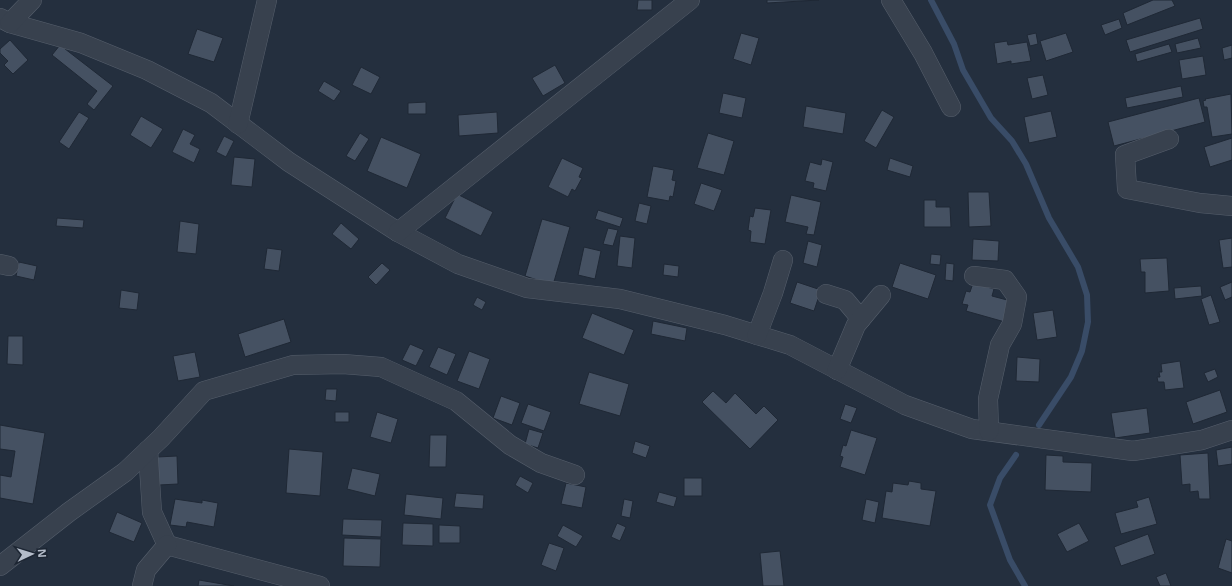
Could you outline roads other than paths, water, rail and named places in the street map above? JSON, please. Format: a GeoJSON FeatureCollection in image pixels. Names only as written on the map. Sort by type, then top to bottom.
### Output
{"type":"FeatureCollection","features":[{"type":"Feature","properties":{"kind":"street"},"geometry":{"type":"LineString","coordinates":[[5,21],[32,0]]}},
{"type":"Feature","properties":{"kind":"street"},"geometry":{"type":"LineString","coordinates":[[238,124],[267,0]]}},
{"type":"Feature","properties":{"kind":"street"},"geometry":{"type":"LineString","coordinates":[[398,232],[690,0]]}},
{"type":"Feature","properties":{"kind":"street"},"geometry":{"type":"LineString","coordinates":[[891,0],[923,54],[951,107]]}},
{"type":"Feature","properties":{"kind":"street"},"geometry":{"type":"LineString","coordinates":[[5,21],[81,44],[147,70],[211,103],[289,162],[398,232],[458,264],[526,288],[620,299],[725,325],[757,335],[790,346],[905,405],[972,429],[1133,451],[1202,440],[1232,430]]}},
{"type":"Feature","properties":{"kind":"street"},"geometry":{"type":"LineString","coordinates":[[1169,139],[1124,155],[1127,189],[1232,206]]}},
{"type":"Feature","properties":{"kind":"street"},"geometry":{"type":"LineString","coordinates":[[757,335],[773,293],[783,260]]}},
{"type":"Feature","properties":{"kind":"street"},"geometry":{"type":"LineString","coordinates":[[974,276],[1005,280],[1017,297],[1012,324],[1000,345],[988,399],[989,431]]}},
{"type":"Feature","properties":{"kind":"street"},"geometry":{"type":"LineString","coordinates":[[826,294],[845,300],[861,319]]}},
{"type":"Feature","properties":{"kind":"street"},"geometry":{"type":"LineString","coordinates":[[837,370],[856,325],[881,295]]}},
{"type":"Feature","properties":{"kind":"street"},"geometry":{"type":"LineString","coordinates":[[0,566],[69,512],[125,472],[204,391],[293,364],[342,364],[381,367],[456,401],[510,446],[541,463],[575,475]]}},
{"type":"Feature","properties":{"kind":"street"},"geometry":{"type":"LineString","coordinates":[[148,450],[152,512],[166,545]]}},
{"type":"Feature","properties":{"kind":"street"},"geometry":{"type":"LineString","coordinates":[[142,586],[146,570],[166,545]]}},
{"type":"Feature","properties":{"kind":"street"},"geometry":{"type":"LineString","coordinates":[[166,545],[320,586]]}},
{"type":"Feature","properties":{"kind":"waterway"},"geometry":{"type":"LineString","coordinates":[[931,0],[954,44],[963,70],[991,118],[1012,141],[1026,164],[1049,218],[1078,267],[1087,295],[1088,322],[1082,351],[1071,377],[1039,425]]}},
{"type":"Feature","properties":{"kind":"waterway"},"geometry":{"type":"LineString","coordinates":[[1016,455],[1000,478],[990,505],[1010,560],[1025,586]]}}]}
